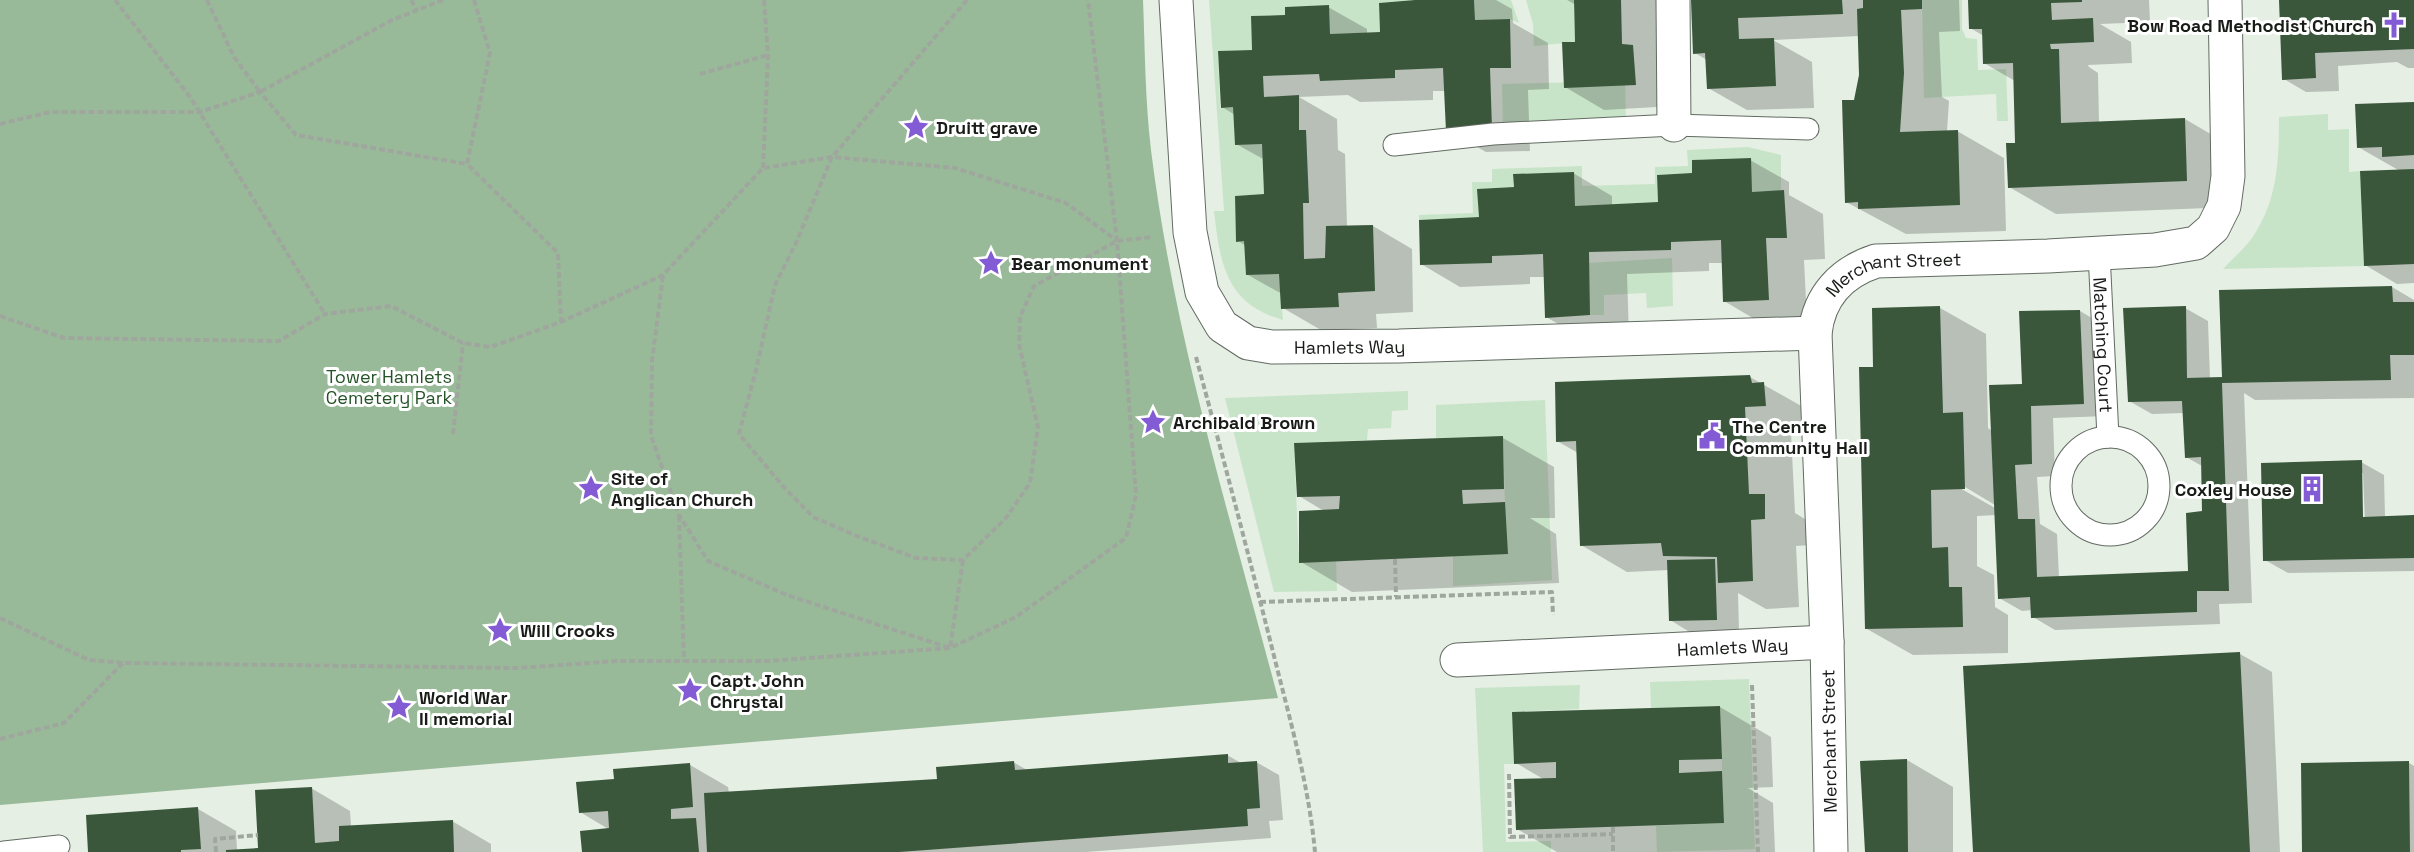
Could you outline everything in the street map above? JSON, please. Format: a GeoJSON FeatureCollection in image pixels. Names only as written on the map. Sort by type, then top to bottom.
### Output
{"type":"FeatureCollection","features":[{"type":"Feature","properties":{"kind":"street","name":"Hamlets Way"},"geometry":{"type":"LineString","coordinates":[[1176,0],[1190,232],[1202,292],[1222,326],[1248,343],[1272,347],[1399,346],[1815,333]]}},
{"type":"Feature","properties":{"kind":"street"},"geometry":{"type":"LineString","coordinates":[[1673,0],[1674,125]]}},
{"type":"Feature","properties":{"kind":"street","name":"Merchant Street"},"geometry":{"type":"LineString","coordinates":[[1831,852],[1827,642],[1815,333],[1818,312],[1834,286],[1860,266],[1876,261],[2155,250],[2196,243],[2213,228],[2224,206],[2228,176],[2225,0]]}},
{"type":"Feature","properties":{"kind":"street","name":"Hamlets Way"},"geometry":{"type":"LineString","coordinates":[[1457,660],[1827,642]]}},
{"type":"Feature","properties":{"kind":"lane"},"geometry":{"type":"LineString","coordinates":[[1394,145],[1493,134],[1674,125],[1808,129]]}},
{"type":"Feature","properties":{"kind":"lane","name":"Matching Court"},"geometry":{"type":"LineString","coordinates":[[2099,253],[2108,436]]}},
{"type":"Feature","properties":{"kind":"lane","name":"Matching Court"},"geometry":{"type":"LineString","coordinates":[[2108,436],[2124,439],[2139,446],[2150,457],[2157,472],[2159,488],[2156,504],[2148,518],[2136,529],[2120,535],[2104,535],[2088,531],[2070,515],[2060,492],[2061,476],[2068,460],[2078,448],[2092,440],[2108,436]]}},
{"type":"Feature","properties":{"kind":"lane"},"geometry":{"type":"LineString","coordinates":[[4,852],[59,846]]}},
{"type":"Feature","properties":{"kind":"path"},"geometry":{"type":"LineString","coordinates":[[115,0],[200,112],[325,314]]}},
{"type":"Feature","properties":{"kind":"path"},"geometry":{"type":"LineString","coordinates":[[207,0],[234,57],[296,135],[467,164],[558,253],[561,322]]}},
{"type":"Feature","properties":{"kind":"path"},"geometry":{"type":"LineString","coordinates":[[411,0],[417,10]]}},
{"type":"Feature","properties":{"kind":"path"},"geometry":{"type":"LineString","coordinates":[[0,124],[50,112],[200,112],[260,92],[392,20],[443,0]]}},
{"type":"Feature","properties":{"kind":"path"},"geometry":{"type":"LineString","coordinates":[[467,164],[490,52],[474,0]]}},
{"type":"Feature","properties":{"kind":"path"},"geometry":{"type":"LineString","coordinates":[[763,168],[768,55],[764,0]]}},
{"type":"Feature","properties":{"kind":"path"},"geometry":{"type":"LineString","coordinates":[[963,560],[916,558],[857,537],[813,517],[782,485],[739,434],[775,285],[832,157],[966,0]]}},
{"type":"Feature","properties":{"kind":"path"},"geometry":{"type":"LineString","coordinates":[[0,618],[89,660],[124,663],[518,668],[617,661],[767,661],[951,648],[1016,617],[1126,538],[1136,495],[1117,241],[1088,0]]}},
{"type":"Feature","properties":{"kind":"path"},"geometry":{"type":"LineString","coordinates":[[700,74],[768,55]]}},
{"type":"Feature","properties":{"kind":"path"},"geometry":{"type":"LineString","coordinates":[[0,316],[64,338],[279,341],[325,314],[391,306],[463,343],[490,347],[561,322],[663,275],[763,168],[832,157],[955,168],[1066,203],[1117,241]]}},
{"type":"Feature","properties":{"kind":"path"},"geometry":{"type":"LineString","coordinates":[[951,648],[963,560],[1005,519],[1030,483],[1038,427],[1019,344],[1020,317],[1034,286],[1117,241]]}},
{"type":"Feature","properties":{"kind":"path"},"geometry":{"type":"LineString","coordinates":[[663,275],[652,361],[651,436],[679,515],[708,561],[788,595],[951,648]]}},
{"type":"Feature","properties":{"kind":"path"},"geometry":{"type":"LineString","coordinates":[[453,434],[463,343]]}},
{"type":"Feature","properties":{"kind":"path"},"geometry":{"type":"LineString","coordinates":[[1195,356],[1291,726],[1313,831],[1314,852]]}},
{"type":"Feature","properties":{"kind":"path"},"geometry":{"type":"LineString","coordinates":[[679,515],[684,661]]}},
{"type":"Feature","properties":{"kind":"path"},"geometry":{"type":"LineString","coordinates":[[1395,559],[1396,597]]}},
{"type":"Feature","properties":{"kind":"path"},"geometry":{"type":"LineString","coordinates":[[1260,602],[1552,592],[1553,655]]}},
{"type":"Feature","properties":{"kind":"path"},"geometry":{"type":"LineString","coordinates":[[1750,646],[1758,852]]}},
{"type":"Feature","properties":{"kind":"path"},"geometry":{"type":"LineString","coordinates":[[0,739],[63,723],[124,663]]}},
{"type":"Feature","properties":{"kind":"path"},"geometry":{"type":"LineString","coordinates":[[1509,774],[1510,837],[1613,834]]}},
{"type":"Feature","properties":{"kind":"path"},"geometry":{"type":"LineString","coordinates":[[1613,827],[1613,852]]}},
{"type":"Feature","properties":{"kind":"path"},"geometry":{"type":"LineString","coordinates":[[216,852],[215,839],[258,836]]}},
{"type":"Feature","properties":{"kind":"green space","name":"Tower Hamlets Cemetery Park"},"geometry":{"type":"Polygon","coordinates":[[[0,0],[1143,0],[1146,94],[1151,150],[1174,289],[1205,426],[1278,698],[0,805],[0,0]]]}},
{"type":"Feature","properties":{"kind":"green space"},"geometry":{"type":"Polygon","coordinates":[[[1209,0],[1415,0],[1379,3],[1380,32],[1330,34],[1329,5],[1285,7],[1285,15],[1251,16],[1252,50],[1218,51],[1220,108],[1233,107],[1235,144],[1262,144],[1264,194],[1235,196],[1236,242],[1244,241],[1246,275],[1279,274],[1283,320],[1249,304],[1238,292],[1229,279],[1219,248],[1214,211],[1224,211],[1209,0]]]}},
{"type":"Feature","properties":{"kind":"green space"},"geometry":{"type":"Polygon","coordinates":[[[1474,0],[1511,0],[1519,23],[1510,19],[1475,20],[1474,0]]]}},
{"type":"Feature","properties":{"kind":"green space"},"geometry":{"type":"Polygon","coordinates":[[[1526,0],[1574,0],[1575,42],[1534,46],[1533,24],[1526,0]]]}},
{"type":"Feature","properties":{"kind":"green space"},"geometry":{"type":"Polygon","coordinates":[[[1922,0],[1962,0],[1962,29],[1966,38],[1977,39],[1978,70],[2006,69],[2008,121],[1997,121],[1996,94],[1924,98],[1922,0]]]}},
{"type":"Feature","properties":{"kind":"green space"},"geometry":{"type":"Polygon","coordinates":[[[1625,81],[1626,122],[1503,125],[1502,84],[1625,81]]]}},
{"type":"Feature","properties":{"kind":"green space"},"geometry":{"type":"Polygon","coordinates":[[[2328,114],[2328,130],[2349,129],[2349,172],[2360,171],[2364,266],[2223,269],[2246,246],[2264,217],[2276,175],[2279,117],[2328,114]]]}},
{"type":"Feature","properties":{"kind":"green space"},"geometry":{"type":"Polygon","coordinates":[[[1748,147],[1781,155],[1781,191],[1752,192],[1750,158],[1692,160],[1692,173],[1657,175],[1658,202],[1575,206],[1574,172],[1513,174],[1514,187],[1478,189],[1479,217],[1419,220],[1419,215],[1473,213],[1472,182],[1492,182],[1492,169],[1582,166],[1582,186],[1655,184],[1655,167],[1688,166],[1687,150],[1748,147]]]}},
{"type":"Feature","properties":{"kind":"green space"},"geometry":{"type":"Polygon","coordinates":[[[1672,258],[1673,306],[1647,308],[1646,293],[1604,295],[1604,315],[1590,315],[1589,263],[1672,258]]]}},
{"type":"Feature","properties":{"kind":"green space"},"geometry":{"type":"Polygon","coordinates":[[[1408,391],[1408,410],[1392,411],[1391,428],[1368,429],[1367,440],[1294,443],[1299,562],[1336,561],[1337,591],[1274,592],[1225,398],[1408,391]]]}},
{"type":"Feature","properties":{"kind":"green space"},"geometry":{"type":"Polygon","coordinates":[[[1545,400],[1552,580],[1453,586],[1453,556],[1505,502],[1503,436],[1436,438],[1436,405],[1545,400]]]}},
{"type":"Feature","properties":{"kind":"green space"},"geometry":{"type":"Polygon","coordinates":[[[1749,679],[1755,849],[1657,852],[1656,826],[1724,823],[1720,706],[1651,708],[1650,682],[1749,679]]]}},
{"type":"Feature","properties":{"kind":"green space"},"geometry":{"type":"Polygon","coordinates":[[[1580,685],[1579,709],[1512,712],[1514,764],[1504,764],[1506,842],[1551,841],[1551,852],[1483,852],[1475,688],[1580,685]]]}},
{"type":"Feature","properties":{"kind":"building"},"geometry":{"type":"Polygon","coordinates":[[[1415,0],[1474,0],[1475,20],[1510,19],[1511,68],[1490,68],[1492,129],[1446,131],[1443,68],[1395,70],[1395,78],[1320,81],[1319,74],[1263,76],[1264,97],[1299,95],[1299,130],[1306,130],[1309,203],[1303,203],[1304,259],[1325,258],[1326,226],[1373,225],[1375,291],[1338,293],[1339,307],[1281,309],[1279,274],[1246,275],[1244,241],[1236,242],[1235,196],[1264,194],[1262,144],[1235,145],[1233,107],[1221,108],[1218,51],[1252,50],[1251,16],[1285,15],[1285,7],[1329,5],[1330,34],[1380,32],[1379,3],[1415,0]]]}},
{"type":"Feature","properties":{"kind":"building"},"geometry":{"type":"Polygon","coordinates":[[[1574,0],[1621,0],[1622,44],[1633,45],[1636,85],[1564,88],[1562,42],[1575,42],[1574,0]]]}},
{"type":"Feature","properties":{"kind":"building"},"geometry":{"type":"Polygon","coordinates":[[[1691,0],[1842,0],[1843,14],[1738,18],[1739,39],[1774,38],[1776,86],[1707,89],[1705,53],[1693,54],[1691,0]]]}},
{"type":"Feature","properties":{"kind":"building"},"geometry":{"type":"Polygon","coordinates":[[[1863,0],[1922,0],[1922,9],[1901,10],[1904,73],[1900,132],[1958,130],[1960,205],[1858,209],[1858,202],[1845,203],[1842,100],[1854,100],[1859,75],[1857,9],[1863,8],[1863,0]]]}},
{"type":"Feature","properties":{"kind":"building"},"geometry":{"type":"Polygon","coordinates":[[[1968,0],[2082,0],[2082,2],[2051,3],[2052,20],[2093,18],[2094,42],[2050,44],[2051,49],[2059,49],[2061,123],[2185,118],[2187,181],[2008,188],[2006,143],[2015,143],[2013,63],[1983,64],[1982,29],[1969,29],[1968,0]]]}},
{"type":"Feature","properties":{"kind":"building"},"geometry":{"type":"Polygon","coordinates":[[[2279,0],[2414,0],[2414,49],[2315,53],[2316,78],[2282,80],[2279,0]]]}},
{"type":"Feature","properties":{"kind":"building"},"geometry":{"type":"Polygon","coordinates":[[[2414,102],[2414,155],[2382,157],[2382,147],[2357,148],[2355,104],[2414,102]]]}},
{"type":"Feature","properties":{"kind":"building"},"geometry":{"type":"Polygon","coordinates":[[[1751,158],[1752,192],[1784,190],[1787,238],[1766,238],[1769,300],[1723,302],[1721,240],[1671,242],[1671,250],[1589,252],[1590,315],[1545,318],[1543,254],[1492,256],[1492,263],[1420,265],[1419,220],[1479,217],[1477,189],[1514,187],[1513,174],[1574,172],[1575,206],[1658,202],[1657,175],[1692,173],[1692,160],[1751,158]]]}},
{"type":"Feature","properties":{"kind":"building"},"geometry":{"type":"Polygon","coordinates":[[[2414,169],[2414,264],[2364,266],[2360,171],[2414,169]]]}},
{"type":"Feature","properties":{"kind":"building"},"geometry":{"type":"Polygon","coordinates":[[[2392,286],[2393,302],[2414,302],[2414,355],[2390,355],[2391,380],[2222,383],[2229,591],[2197,591],[2197,612],[2031,618],[2030,597],[1998,599],[1989,385],[2022,384],[2019,311],[2080,310],[2084,404],[2031,406],[2032,464],[2015,465],[2018,519],[2035,519],[2037,577],[2188,571],[2186,513],[2202,511],[2201,457],[2185,458],[2182,401],[2128,402],[2123,308],[2186,306],[2187,378],[2222,377],[2219,290],[2392,286]]]}},
{"type":"Feature","properties":{"kind":"building"},"geometry":{"type":"Polygon","coordinates":[[[1940,306],[1943,413],[1963,412],[1965,489],[1931,490],[1932,548],[1948,547],[1949,587],[1962,587],[1963,627],[1865,629],[1859,367],[1873,367],[1872,308],[1940,306]]]}},
{"type":"Feature","properties":{"kind":"building"},"geometry":{"type":"Polygon","coordinates":[[[1750,375],[1752,383],[1764,382],[1766,406],[1745,407],[1749,494],[1765,494],[1765,519],[1751,520],[1753,581],[1718,583],[1717,557],[1663,556],[1661,543],[1580,546],[1576,441],[1556,442],[1555,382],[1750,375]]]}},
{"type":"Feature","properties":{"kind":"building"},"geometry":{"type":"Polygon","coordinates":[[[1503,436],[1504,489],[1462,490],[1463,504],[1505,502],[1508,554],[1299,563],[1299,511],[1339,509],[1340,496],[1297,497],[1294,443],[1503,436]]]}},
{"type":"Feature","properties":{"kind":"building","name":"Coxley House"},"geometry":{"type":"Polygon","coordinates":[[[2362,460],[2363,517],[2414,515],[2414,558],[2263,561],[2261,463],[2362,460]]]}},
{"type":"Feature","properties":{"kind":"building"},"geometry":{"type":"Polygon","coordinates":[[[1715,559],[1717,620],[1669,621],[1667,560],[1715,559]]]}},
{"type":"Feature","properties":{"kind":"building"},"geometry":{"type":"Polygon","coordinates":[[[2240,652],[2250,852],[1973,852],[1963,666],[2240,652]]]}},
{"type":"Feature","properties":{"kind":"building"},"geometry":{"type":"Polygon","coordinates":[[[1720,706],[1722,759],[1679,760],[1679,773],[1722,771],[1724,823],[1516,830],[1514,779],[1556,778],[1556,762],[1514,764],[1512,712],[1720,706]]]}},
{"type":"Feature","properties":{"kind":"building"},"geometry":{"type":"Polygon","coordinates":[[[1228,754],[1228,763],[1257,761],[1260,808],[1247,809],[1248,826],[899,852],[707,852],[704,793],[937,779],[936,767],[1014,761],[1015,770],[1228,754]]]}},
{"type":"Feature","properties":{"kind":"building"},"geometry":{"type":"Polygon","coordinates":[[[1907,759],[1908,852],[1865,852],[1860,761],[1907,759]]]}},
{"type":"Feature","properties":{"kind":"building"},"geometry":{"type":"Polygon","coordinates":[[[2409,761],[2410,852],[2302,852],[2301,763],[2409,761]]]}},
{"type":"Feature","properties":{"kind":"building"},"geometry":{"type":"Polygon","coordinates":[[[690,763],[693,807],[671,809],[671,819],[696,818],[699,852],[582,852],[580,831],[609,828],[608,811],[579,813],[576,782],[614,779],[613,769],[690,763]]]}},
{"type":"Feature","properties":{"kind":"building"},"geometry":{"type":"Polygon","coordinates":[[[312,787],[315,843],[339,841],[339,826],[453,820],[454,852],[226,852],[226,850],[258,848],[255,790],[312,787]]]}},
{"type":"Feature","properties":{"kind":"building"},"geometry":{"type":"Polygon","coordinates":[[[198,807],[201,849],[181,850],[181,852],[88,852],[86,815],[198,807]]]}},
{"type":"Feature","properties":{"kind":"place","name":"Bow Road Methodist Church"},"geometry":{"type":"Point","coordinates":[2394,25]}},
{"type":"Feature","properties":{"kind":"place","name":"Druitt grave"},"geometry":{"type":"Point","coordinates":[916,127]}},
{"type":"Feature","properties":{"kind":"place","name":"Bear monument"},"geometry":{"type":"Point","coordinates":[991,263]}},
{"type":"Feature","properties":{"kind":"place","name":"Archibald Brown"},"geometry":{"type":"Point","coordinates":[1153,422]}},
{"type":"Feature","properties":{"kind":"place","name":"The Centre Community Hall"},"geometry":{"type":"Point","coordinates":[1712,436]}},
{"type":"Feature","properties":{"kind":"place","name":"Site of Anglican Church"},"geometry":{"type":"Point","coordinates":[591,488]}},
{"type":"Feature","properties":{"kind":"place","name":"Coxley House"},"geometry":{"type":"Point","coordinates":[2312,489]}},
{"type":"Feature","properties":{"kind":"place","name":"Will Crooks"},"geometry":{"type":"Point","coordinates":[500,630]}},
{"type":"Feature","properties":{"kind":"place","name":"Capt. John Chrystal"},"geometry":{"type":"Point","coordinates":[690,690]}},
{"type":"Feature","properties":{"kind":"place","name":"World War II memorial"},"geometry":{"type":"Point","coordinates":[399,707]}}]}
